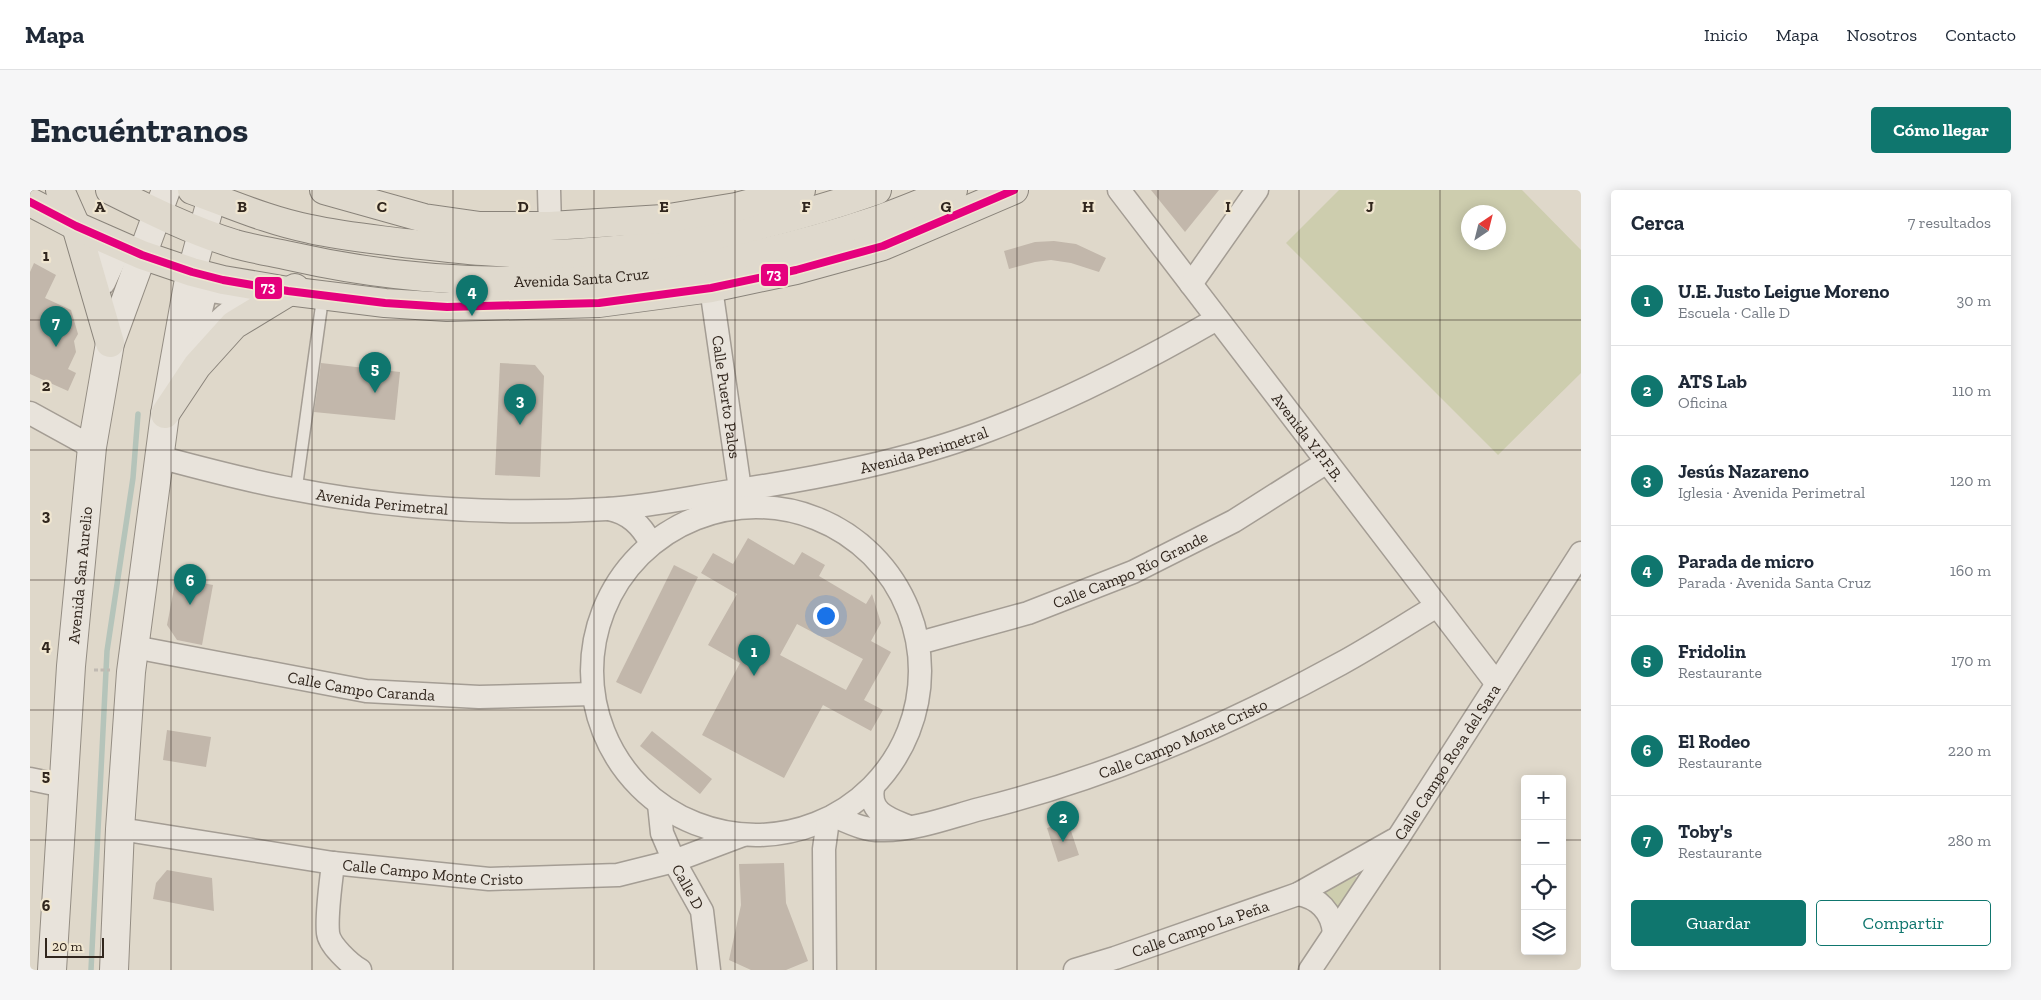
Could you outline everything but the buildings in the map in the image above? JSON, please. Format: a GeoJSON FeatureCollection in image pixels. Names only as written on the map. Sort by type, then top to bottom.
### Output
{"type":"FeatureCollection","features":[{"type":"Feature","properties":{"kind":"main road"},"geometry":{"type":"LineString","coordinates":[[60,190],[84,235],[110,343]]}},
{"type":"Feature","properties":{"kind":"main road","name":"Avenida Santa Cruz"},"geometry":{"type":"LineString","coordinates":[[110,190],[162,201],[203,232],[235,244],[340,268],[460,279],[537,281],[643,275],[707,264],[791,246],[872,222],[953,190]]}},
{"type":"Feature","properties":{"kind":"main road"},"geometry":{"type":"LineString","coordinates":[[332,192],[424,218],[480,226],[550,226],[663,219],[736,207],[801,190]]}},
{"type":"Feature","properties":{"kind":"main road","name":"Avenida Santa Cruz"},"geometry":{"type":"LineString","coordinates":[[206,192],[246,211],[310,229],[460,249],[542,254],[632,249],[696,240],[767,224],[877,190]]}},
{"type":"Feature","properties":{"kind":"main road","name":"Avenida Santa Cruz"},"geometry":{"type":"LineString","coordinates":[[30,202],[84,235],[142,255],[199,281],[223,280],[288,291],[385,303],[447,307],[532,306],[599,303],[711,288],[796,270],[883,246],[1014,190]]}},
{"type":"Feature","properties":{"kind":"main road"},"geometry":{"type":"LineString","coordinates":[[114,970],[120,829],[131,672],[165,414],[199,281],[206,192]]}},
{"type":"Feature","properties":{"kind":"main road","name":"Avenida San Aurelio"},"geometry":{"type":"LineString","coordinates":[[52,970],[71,666],[92,447],[110,343],[162,201]]}},
{"type":"Feature","properties":{"kind":"main road"},"geometry":{"type":"LineString","coordinates":[[165,414],[197,366],[234,325],[288,291],[340,268]]}},
{"type":"Feature","properties":{"kind":"street"},"geometry":{"type":"LineString","coordinates":[[549,190],[550,226]]}},
{"type":"Feature","properties":{"kind":"street","name":"Avenida Y.P.F.B."},"geometry":{"type":"LineString","coordinates":[[1119,190],[1497,684]]}},
{"type":"Feature","properties":{"kind":"street"},"geometry":{"type":"LineString","coordinates":[[1191,284],[1257,190]]}},
{"type":"Feature","properties":{"kind":"street","name":"Calle Puerto Palos"},"geometry":{"type":"LineString","coordinates":[[711,288],[741,498]]}},
{"type":"Feature","properties":{"kind":"street","name":"Avenida Perimetral"},"geometry":{"type":"LineString","coordinates":[[159,457],[227,475],[296,490],[400,505],[504,511],[609,510],[741,498],[774,485],[908,457],[989,430],[1068,398],[1144,360],[1217,319]]}},
{"type":"Feature","properties":{"kind":"street"},"geometry":{"type":"LineString","coordinates":[[30,413],[92,447]]}},
{"type":"Feature","properties":{"kind":"street","name":"Calle Campo Río Grande"},"geometry":{"type":"LineString","coordinates":[[918,643],[1028,613],[1133,572],[1234,521],[1327,462]]}},
{"type":"Feature","properties":{"kind":"street"},"geometry":{"type":"LineString","coordinates":[[741,498],[791,510],[837,528],[875,558],[903,598],[918,643],[919,696],[904,745],[873,788],[855,804],[831,818],[787,833],[743,835],[699,826],[659,804],[615,755],[592,694],[592,652],[602,611],[622,574],[651,543],[694,518],[741,498]]}},
{"type":"Feature","properties":{"kind":"street","name":"Avenida Perimetral"},"geometry":{"type":"LineString","coordinates":[[609,510],[622,512],[634,520],[644,531],[651,543]]}},
{"type":"Feature","properties":{"kind":"street","name":"Calle Campo Rosa del Sara"},"geometry":{"type":"LineString","coordinates":[[1310,970],[1398,838],[1581,552]]}},
{"type":"Feature","properties":{"kind":"street","name":"Calle Campo Monte Cristo"},"geometry":{"type":"LineString","coordinates":[[831,818],[858,827],[884,830],[910,827],[1022,799],[1131,762],[1238,717],[1340,664],[1437,606]]}},
{"type":"Feature","properties":{"kind":"street","name":"Calle Campo Caranda"},"geometry":{"type":"LineString","coordinates":[[134,647],[366,691],[479,697],[592,694]]}},
{"type":"Feature","properties":{"kind":"street"},"geometry":{"type":"LineString","coordinates":[[30,779],[64,786]]}},
{"type":"Feature","properties":{"kind":"street"},"geometry":{"type":"LineString","coordinates":[[873,788],[872,798],[879,813],[910,827]]}},
{"type":"Feature","properties":{"kind":"street","name":"Calle D"},"geometry":{"type":"LineString","coordinates":[[659,804],[662,833],[674,860],[702,911],[709,970]]}},
{"type":"Feature","properties":{"kind":"street"},"geometry":{"type":"LineString","coordinates":[[825,970],[824,849],[831,818]]}},
{"type":"Feature","properties":{"kind":"street","name":"Calle Campo Monte Cristo"},"geometry":{"type":"LineString","coordinates":[[120,829],[332,863],[489,879],[618,874],[674,860],[743,835]]}},
{"type":"Feature","properties":{"kind":"street","name":"Calle Campo La Peña"},"geometry":{"type":"LineString","coordinates":[[1074,970],[1115,958],[1298,894],[1398,838]]}},
{"type":"Feature","properties":{"kind":"street"},"geometry":{"type":"LineString","coordinates":[[332,863],[328,934],[338,950],[351,965],[360,970]]}},
{"type":"Feature","properties":{"kind":"street"},"geometry":{"type":"LineString","coordinates":[[1298,894],[1308,896],[1324,907],[1333,924],[1334,933]]}},
{"type":"Feature","properties":{"kind":"lane"},"geometry":{"type":"LineString","coordinates":[[296,490],[323,295]]}},
{"type":"Feature","properties":{"kind":"path"},"geometry":{"type":"LineString","coordinates":[[86,669],[114,670]]}},
{"type":"Feature","properties":{"kind":"green space"},"geometry":{"type":"Polygon","coordinates":[[[1339,190],[1522,190],[1581,250],[1581,373],[1498,455],[1286,243],[1339,190]]]}},
{"type":"Feature","properties":{"kind":"green space"},"geometry":{"type":"Polygon","coordinates":[[[1354,875],[1357,878],[1334,913],[1319,893],[1354,875]]]}},
{"type":"Feature","properties":{"kind":"waterway"},"geometry":{"type":"LineString","coordinates":[[91,970],[107,651],[133,478],[138,414]]}},
{"type":"Feature","properties":{"kind":"transit line","name":"73"},"geometry":{"type":"LineString","coordinates":[[30,202],[76,226],[142,255],[223,280],[288,291],[385,303],[447,307],[599,303],[711,288],[796,270],[883,246],[1014,190]]}},
{"type":"Feature","properties":{"kind":"place","name":"Parada de micro"},"geometry":{"type":"Point","coordinates":[472,316]}},
{"type":"Feature","properties":{"kind":"place","name":"Toby's"},"geometry":{"type":"Point","coordinates":[56,347]}},
{"type":"Feature","properties":{"kind":"place","name":"Fridolin"},"geometry":{"type":"Point","coordinates":[375,393]}},
{"type":"Feature","properties":{"kind":"place","name":"Jesús Nazareno"},"geometry":{"type":"Point","coordinates":[520,425]}},
{"type":"Feature","properties":{"kind":"place","name":"El Rodeo"},"geometry":{"type":"Point","coordinates":[190,605]}},
{"type":"Feature","properties":{"kind":"place","name":"U.E. Justo Leigue Moreno"},"geometry":{"type":"Point","coordinates":[754,676]}},
{"type":"Feature","properties":{"kind":"place","name":"ATS Lab"},"geometry":{"type":"Point","coordinates":[1063,842]}}]}
